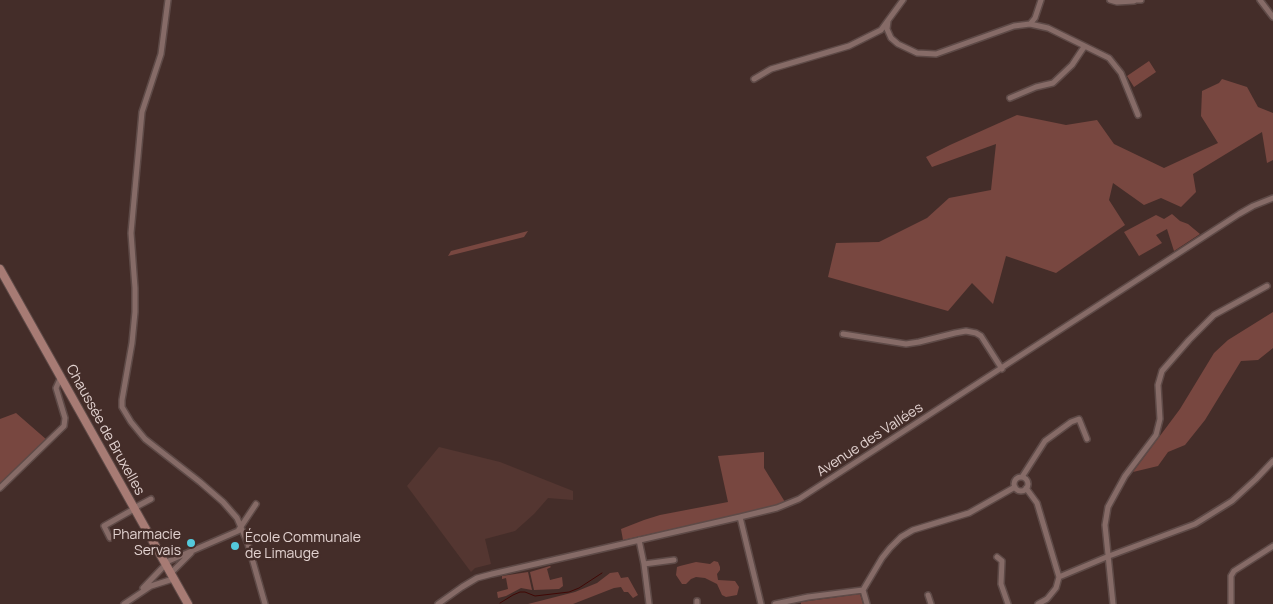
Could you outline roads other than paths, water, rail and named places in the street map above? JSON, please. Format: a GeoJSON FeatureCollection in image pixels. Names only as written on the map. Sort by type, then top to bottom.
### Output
{"type":"FeatureCollection","features":[{"type":"Feature","properties":{"kind":"main road","name":"Chaussée de Bruxelles"},"geometry":{"type":"LineString","coordinates":[[0,269],[188,604]]}},
{"type":"Feature","properties":{"kind":"street"},"geometry":{"type":"LineString","coordinates":[[168,0],[161,54],[142,112],[131,233],[135,312],[122,407],[145,439],[200,482],[223,502],[237,518],[248,544],[265,604]]}},
{"type":"Feature","properties":{"kind":"street"},"geometry":{"type":"LineString","coordinates":[[754,79],[785,63],[849,46],[881,30],[903,0]]}},
{"type":"Feature","properties":{"kind":"street"},"geometry":{"type":"LineString","coordinates":[[1030,24],[1041,0]]}},
{"type":"Feature","properties":{"kind":"street"},"geometry":{"type":"LineString","coordinates":[[1110,0],[1118,2],[1141,0]]}},
{"type":"Feature","properties":{"kind":"street"},"geometry":{"type":"LineString","coordinates":[[1260,0],[1273,17]]}},
{"type":"Feature","properties":{"kind":"street"},"geometry":{"type":"LineString","coordinates":[[888,21],[887,29],[898,44],[917,53],[926,54],[936,54],[1014,26],[1030,24],[1048,28],[1109,58],[1121,73],[1138,115]]}},
{"type":"Feature","properties":{"kind":"street"},"geometry":{"type":"LineString","coordinates":[[1010,98],[1036,87],[1053,83],[1072,65],[1084,46]]}},
{"type":"Feature","properties":{"kind":"street","name":"Avenue des Vallées"},"geometry":{"type":"LineString","coordinates":[[438,604],[462,586],[478,578],[498,572],[740,517],[777,508],[799,499],[1239,214],[1273,198]]}},
{"type":"Feature","properties":{"kind":"street"},"geometry":{"type":"LineString","coordinates":[[1112,602],[1105,525],[1108,507],[1125,476],[1156,435],[1160,419],[1158,385],[1162,371],[1214,315],[1268,286]]}},
{"type":"Feature","properties":{"kind":"street"},"geometry":{"type":"LineString","coordinates":[[843,334],[906,344],[966,331],[976,333],[981,336],[1002,369]]}},
{"type":"Feature","properties":{"kind":"street"},"geometry":{"type":"LineString","coordinates":[[0,488],[64,426],[65,418],[56,388],[61,376]]}},
{"type":"Feature","properties":{"kind":"street"},"geometry":{"type":"LineString","coordinates":[[1015,487],[1015,480],[1022,477],[1045,441],[1071,422],[1079,420],[1087,439]]}},
{"type":"Feature","properties":{"kind":"street"},"geometry":{"type":"LineString","coordinates":[[1059,577],[1195,524],[1218,512],[1256,479],[1273,461]]}},
{"type":"Feature","properties":{"kind":"street"},"geometry":{"type":"LineString","coordinates":[[1015,487],[1020,491],[1026,488],[1028,482],[1022,477]]}},
{"type":"Feature","properties":{"kind":"street"},"geometry":{"type":"LineString","coordinates":[[867,604],[863,590],[882,558],[901,537],[913,530],[969,513],[1015,487]]}},
{"type":"Feature","properties":{"kind":"street"},"geometry":{"type":"LineString","coordinates":[[1026,488],[1037,503],[1059,577],[1056,588],[1047,600],[1038,604]]}},
{"type":"Feature","properties":{"kind":"street"},"geometry":{"type":"LineString","coordinates":[[110,538],[104,526],[151,499]]}},
{"type":"Feature","properties":{"kind":"street"},"geometry":{"type":"LineString","coordinates":[[140,592],[165,564],[233,534],[256,504]]}},
{"type":"Feature","properties":{"kind":"street"},"geometry":{"type":"LineString","coordinates":[[740,517],[761,604]]}},
{"type":"Feature","properties":{"kind":"street"},"geometry":{"type":"LineString","coordinates":[[639,540],[649,604]]}},
{"type":"Feature","properties":{"kind":"street"},"geometry":{"type":"LineString","coordinates":[[1231,604],[1231,576],[1234,572],[1273,546]]}},
{"type":"Feature","properties":{"kind":"street"},"geometry":{"type":"LineString","coordinates":[[124,604],[140,592],[172,577],[194,550]]}},
{"type":"Feature","properties":{"kind":"street"},"geometry":{"type":"LineString","coordinates":[[997,556],[1002,561],[1001,584],[1008,604]]}},
{"type":"Feature","properties":{"kind":"street"},"geometry":{"type":"LineString","coordinates":[[644,564],[674,560]]}},
{"type":"Feature","properties":{"kind":"street"},"geometry":{"type":"LineString","coordinates":[[775,604],[808,597],[863,590]]}},
{"type":"Feature","properties":{"kind":"street"},"geometry":{"type":"LineString","coordinates":[[928,595],[931,604]]}},
{"type":"Feature","properties":{"kind":"waterway"},"geometry":{"type":"LineString","coordinates":[[500,603],[520,592],[535,596],[569,592],[579,588],[602,573]]}},
{"type":"Feature","properties":{"kind":"place","name":"Pharmacie Servais"},"geometry":{"type":"Point","coordinates":[191,543]}},
{"type":"Feature","properties":{"kind":"place","name":"École Communale de Limauge"},"geometry":{"type":"Point","coordinates":[235,546]}}]}
